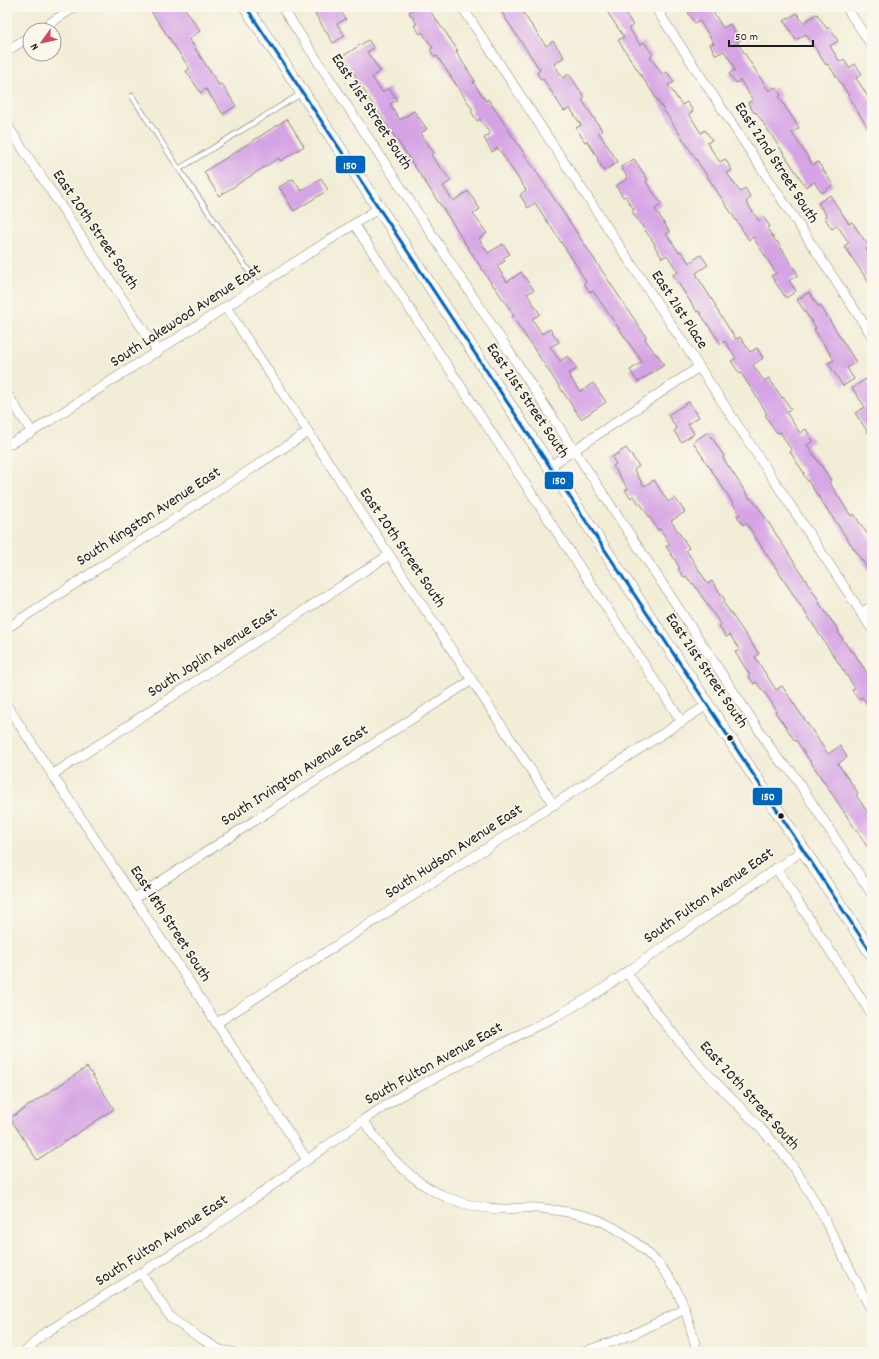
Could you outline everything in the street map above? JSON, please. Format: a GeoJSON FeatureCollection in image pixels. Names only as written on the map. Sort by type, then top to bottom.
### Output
{"type":"FeatureCollection","features":[{"type":"Feature","properties":{"kind":"main road","name":"East 21st Street South"},"geometry":{"type":"LineString","coordinates":[[246,7],[872,954]]}},
{"type":"Feature","properties":{"kind":"street"},"geometry":{"type":"LineString","coordinates":[[52,22],[75,7]]}},
{"type":"Feature","properties":{"kind":"street","name":"East 21st Street South"},"geometry":{"type":"LineString","coordinates":[[282,7],[778,759],[791,771],[872,894]]}},
{"type":"Feature","properties":{"kind":"street","name":"East 21st Place"},"geometry":{"type":"LineString","coordinates":[[462,7],[872,629]]}},
{"type":"Feature","properties":{"kind":"street","name":"East 22nd Street South"},"geometry":{"type":"LineString","coordinates":[[655,7],[872,336]]}},
{"type":"Feature","properties":{"kind":"street"},"geometry":{"type":"LineString","coordinates":[[846,7],[872,46]]}},
{"type":"Feature","properties":{"kind":"street"},"geometry":{"type":"LineString","coordinates":[[7,50],[22,41]]}},
{"type":"Feature","properties":{"kind":"street","name":"East 20th Street South"},"geometry":{"type":"LineString","coordinates":[[7,125],[158,352]]}},
{"type":"Feature","properties":{"kind":"street","name":"South Lakewood Avenue East"},"geometry":{"type":"LineString","coordinates":[[7,445],[32,432],[158,352],[379,208]]}},
{"type":"Feature","properties":{"kind":"street"},"geometry":{"type":"LineString","coordinates":[[354,224],[682,722]]}},
{"type":"Feature","properties":{"kind":"street","name":"East 20th Street South"},"geometry":{"type":"LineString","coordinates":[[226,307],[554,805]]}},
{"type":"Feature","properties":{"kind":"street"},"geometry":{"type":"LineString","coordinates":[[550,466],[700,367]]}},
{"type":"Feature","properties":{"kind":"street"},"geometry":{"type":"LineString","coordinates":[[7,394],[32,432]]}},
{"type":"Feature","properties":{"kind":"street","name":"South Kingston Avenue East"},"geometry":{"type":"LineString","coordinates":[[7,628],[308,432]]}},
{"type":"Feature","properties":{"kind":"street","name":"South Joplin Avenue East"},"geometry":{"type":"LineString","coordinates":[[52,775],[389,556]]}},
{"type":"Feature","properties":{"kind":"street"},"geometry":{"type":"LineString","coordinates":[[861,613],[872,606]]}},
{"type":"Feature","properties":{"kind":"street","name":"South Irvington Avenue East"},"geometry":{"type":"LineString","coordinates":[[135,898],[472,680]]}},
{"type":"Feature","properties":{"kind":"street","name":"South Hudson Avenue East"},"geometry":{"type":"LineString","coordinates":[[216,1023],[707,705]]}},
{"type":"Feature","properties":{"kind":"street","name":"East 18th Street South"},"geometry":{"type":"LineString","coordinates":[[7,706],[307,1160]]}},
{"type":"Feature","properties":{"kind":"street","name":"South Fulton Avenue East"},"geometry":{"type":"LineString","coordinates":[[25,1352],[42,1335],[211,1229],[363,1120],[407,1092],[562,1013],[597,993],[803,850]]}},
{"type":"Feature","properties":{"kind":"street"},"geometry":{"type":"LineString","coordinates":[[776,868],[872,1015]]}},
{"type":"Feature","properties":{"kind":"street","name":"East 20th Street South"},"geometry":{"type":"LineString","coordinates":[[626,972],[660,1017],[698,1063],[767,1134],[788,1160],[810,1193],[872,1311]]}},
{"type":"Feature","properties":{"kind":"street"},"geometry":{"type":"LineString","coordinates":[[363,1120],[378,1143],[401,1167],[423,1184],[446,1197],[467,1204],[501,1209],[535,1208],[560,1211],[602,1222],[618,1230],[648,1253],[662,1268],[676,1289],[685,1309],[697,1352]]}},
{"type":"Feature","properties":{"kind":"street"},"geometry":{"type":"LineString","coordinates":[[142,1273],[171,1318],[220,1350],[232,1352]]}},
{"type":"Feature","properties":{"kind":"street"},"geometry":{"type":"LineString","coordinates":[[584,1352],[636,1333],[685,1309]]}},
{"type":"Feature","properties":{"kind":"lane"},"geometry":{"type":"LineString","coordinates":[[7,9],[11,7]]}},
{"type":"Feature","properties":{"kind":"lane"},"geometry":{"type":"LineString","coordinates":[[179,169],[303,92]]}},
{"type":"Feature","properties":{"kind":"lane"},"geometry":{"type":"LineString","coordinates":[[132,96],[179,169],[259,286]]}},
{"type":"Feature","properties":{"kind":"building"},"geometry":{"type":"Polygon","coordinates":[[[148,7],[184,7],[200,31],[189,39],[219,85],[222,84],[236,106],[223,114],[206,89],[201,93],[186,71],[190,69],[148,7]]]}},
{"type":"Feature","properties":{"kind":"building"},"geometry":{"type":"Polygon","coordinates":[[[311,7],[338,7],[346,19],[337,24],[345,36],[333,43],[311,7]]]}},
{"type":"Feature","properties":{"kind":"building"},"geometry":{"type":"Polygon","coordinates":[[[416,7],[427,7],[446,33],[458,51],[456,52],[475,81],[473,82],[486,101],[488,99],[646,337],[645,339],[664,365],[638,382],[630,370],[642,362],[593,291],[590,292],[584,283],[586,281],[579,269],[535,203],[528,208],[520,195],[526,190],[498,148],[492,152],[484,138],[490,134],[480,119],[477,121],[471,111],[473,110],[437,56],[435,57],[430,50],[433,48],[422,32],[420,34],[414,25],[417,24],[409,12],[416,7]]]}},
{"type":"Feature","properties":{"kind":"building"},"geometry":{"type":"Polygon","coordinates":[[[500,7],[519,7],[546,46],[553,41],[564,57],[554,64],[563,78],[569,74],[585,98],[582,100],[602,130],[599,133],[618,162],[604,171],[587,141],[585,142],[576,128],[581,125],[570,108],[564,111],[543,79],[541,80],[537,73],[540,70],[502,13],[503,12],[500,7]]]}},
{"type":"Feature","properties":{"kind":"building"},"geometry":{"type":"Polygon","coordinates":[[[604,7],[621,7],[633,25],[629,28],[640,45],[644,42],[653,55],[650,57],[663,75],[667,72],[674,82],[668,85],[682,105],[687,102],[693,111],[689,114],[701,133],[705,130],[712,140],[707,143],[720,162],[725,159],[732,170],[727,173],[740,192],[745,188],[751,198],[746,202],[759,221],[763,217],[770,226],[767,228],[798,275],[789,281],[796,291],[786,298],[771,276],[776,273],[753,237],[749,240],[618,40],[624,37],[604,7]]]}},
{"type":"Feature","properties":{"kind":"building"},"geometry":{"type":"Polygon","coordinates":[[[697,7],[710,7],[723,28],[730,24],[740,40],[737,42],[769,91],[775,87],[781,95],[779,97],[799,128],[792,133],[813,165],[818,162],[833,185],[822,193],[814,182],[806,187],[756,112],[754,113],[748,103],[753,100],[740,80],[736,83],[729,74],[735,70],[733,67],[734,66],[724,51],[716,55],[710,45],[714,43],[699,20],[695,23],[688,13],[697,7]]]}},
{"type":"Feature","properties":{"kind":"building"},"geometry":{"type":"Polygon","coordinates":[[[797,13],[803,23],[817,14],[827,29],[829,27],[838,41],[830,46],[840,62],[844,59],[849,68],[855,64],[862,74],[856,78],[872,103],[872,134],[849,98],[850,97],[828,64],[826,65],[806,34],[796,40],[784,21],[797,13]]]}},
{"type":"Feature","properties":{"kind":"building"},"geometry":{"type":"Polygon","coordinates":[[[368,40],[374,48],[367,52],[380,71],[372,77],[382,92],[389,88],[397,100],[390,104],[400,120],[414,111],[427,129],[421,133],[434,153],[431,155],[451,181],[443,186],[453,201],[468,191],[480,209],[473,214],[487,233],[479,239],[488,253],[503,244],[510,254],[503,258],[505,261],[497,266],[507,282],[521,272],[534,290],[527,294],[540,314],[532,319],[542,334],[550,329],[559,342],[550,347],[560,361],[568,356],[577,369],[568,374],[580,392],[593,383],[606,402],[581,419],[512,316],[514,315],[493,286],[370,100],[343,56],[368,40]]]}},
{"type":"Feature","properties":{"kind":"building"},"geometry":{"type":"Polygon","coordinates":[[[287,119],[304,146],[281,161],[279,158],[219,196],[204,172],[287,119]]]}},
{"type":"Feature","properties":{"kind":"building"},"geometry":{"type":"Polygon","coordinates":[[[634,159],[648,180],[646,182],[662,204],[655,209],[670,232],[666,234],[689,263],[701,255],[708,265],[696,273],[716,306],[715,307],[736,339],[740,337],[750,352],[757,348],[763,358],[753,365],[764,381],[769,378],[782,398],[783,397],[791,409],[786,412],[800,433],[806,429],[813,441],[807,445],[831,480],[829,482],[851,516],[854,514],[872,541],[872,575],[803,474],[804,473],[790,452],[792,451],[780,432],[777,433],[765,415],[767,414],[762,405],[741,373],[740,374],[731,361],[736,358],[725,341],[721,344],[699,311],[697,312],[673,275],[678,272],[667,255],[662,258],[654,245],[655,244],[632,212],[634,210],[616,186],[628,178],[621,167],[634,159]]]}},
{"type":"Feature","properties":{"kind":"building"},"geometry":{"type":"Polygon","coordinates":[[[321,178],[328,190],[294,211],[279,187],[293,179],[301,191],[321,178]]]}},
{"type":"Feature","properties":{"kind":"building"},"geometry":{"type":"Polygon","coordinates":[[[830,195],[849,224],[852,222],[869,247],[866,249],[872,259],[872,287],[844,246],[849,243],[837,225],[832,229],[824,217],[827,216],[818,203],[830,195]]]}},
{"type":"Feature","properties":{"kind":"building"},"geometry":{"type":"Polygon","coordinates":[[[809,292],[818,306],[820,305],[856,362],[847,368],[854,379],[843,386],[828,363],[834,360],[814,329],[816,328],[797,300],[809,292]]]}},
{"type":"Feature","properties":{"kind":"building"},"geometry":{"type":"Polygon","coordinates":[[[866,379],[872,389],[872,438],[855,413],[865,407],[852,388],[866,379]]]}},
{"type":"Feature","properties":{"kind":"building"},"geometry":{"type":"Polygon","coordinates":[[[689,402],[699,417],[688,424],[694,434],[681,442],[674,431],[677,429],[668,415],[689,402]]]}},
{"type":"Feature","properties":{"kind":"building"},"geometry":{"type":"Polygon","coordinates":[[[708,432],[750,499],[751,498],[757,505],[820,602],[819,603],[839,631],[838,632],[851,652],[853,651],[872,681],[872,711],[862,697],[858,699],[852,690],[855,688],[746,523],[743,525],[737,516],[740,514],[693,442],[708,432]]]}},
{"type":"Feature","properties":{"kind":"building"},"geometry":{"type":"Polygon","coordinates":[[[626,448],[639,466],[634,470],[644,486],[654,480],[668,502],[675,498],[685,512],[671,521],[689,548],[686,550],[708,584],[712,581],[725,600],[723,602],[759,654],[755,657],[776,690],[782,686],[828,754],[840,746],[847,757],[838,764],[858,793],[856,795],[872,819],[872,854],[796,740],[795,741],[775,712],[777,711],[763,690],[756,682],[754,684],[748,676],[750,675],[735,652],[740,650],[730,635],[726,637],[719,627],[721,625],[693,583],[692,584],[686,576],[684,577],[678,569],[680,568],[666,546],[670,544],[660,529],[658,530],[634,496],[631,498],[625,490],[628,489],[613,466],[616,464],[612,457],[626,448]]]}},
{"type":"Feature","properties":{"kind":"building"},"geometry":{"type":"Polygon","coordinates":[[[87,1067],[114,1109],[37,1160],[10,1118],[87,1067]]]}},
{"type":"Feature","properties":{"kind":"transit line","name":"150"},"geometry":{"type":"LineString","coordinates":[[246,7],[872,954]]}}]}
